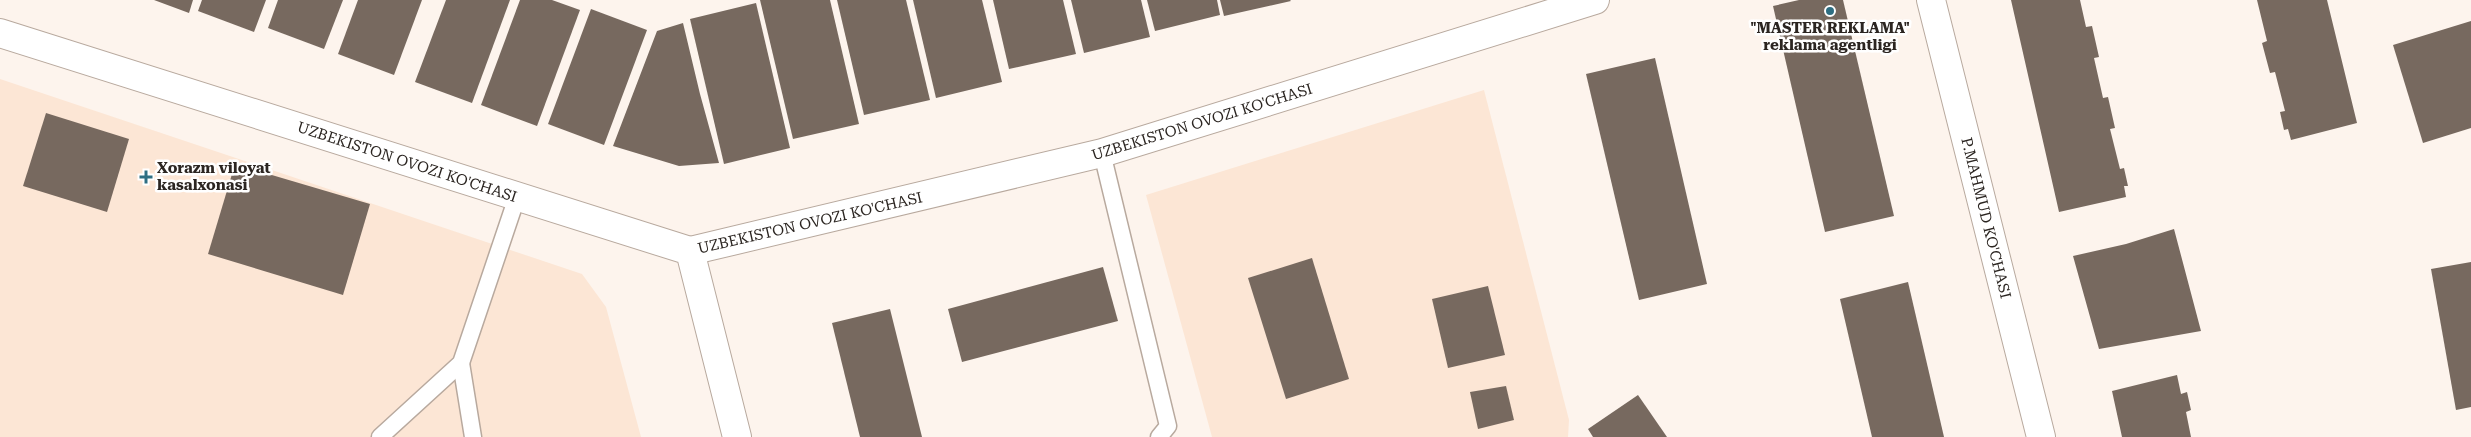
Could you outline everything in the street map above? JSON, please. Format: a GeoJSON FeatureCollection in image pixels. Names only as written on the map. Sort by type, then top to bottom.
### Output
{"type":"FeatureCollection","features":[{"type":"Feature","properties":{"kind":"street","name":"UZBEKISTON OVOZI KO'CHASI"},"geometry":{"type":"LineString","coordinates":[[0,33],[690,251],[1102,154],[1596,0]]}},
{"type":"Feature","properties":{"kind":"street","name":"P.MAHMUD KO'CHASI"},"geometry":{"type":"LineString","coordinates":[[1931,0],[2041,437]]}},
{"type":"Feature","properties":{"kind":"street"},"geometry":{"type":"LineString","coordinates":[[690,251],[737,437]]}},
{"type":"Feature","properties":{"kind":"lane"},"geometry":{"type":"LineString","coordinates":[[1102,154],[1168,426],[1160,437]]}},
{"type":"Feature","properties":{"kind":"lane"},"geometry":{"type":"LineString","coordinates":[[380,437],[460,363],[517,197]]}},
{"type":"Feature","properties":{"kind":"lane"},"geometry":{"type":"LineString","coordinates":[[460,363],[473,437]]}},
{"type":"Feature","properties":{"kind":"shaded area","name":"Xorazm viloyat kasalxonasi"},"geometry":{"type":"Polygon","coordinates":[[[0,79],[582,274],[606,307],[641,437],[0,437],[0,79]]]}},
{"type":"Feature","properties":{"kind":"shaded area"},"geometry":{"type":"Polygon","coordinates":[[[1484,90],[1569,420],[1568,437],[1212,437],[1146,195],[1484,90]]]}},
{"type":"Feature","properties":{"kind":"building"},"geometry":{"type":"Polygon","coordinates":[[[154,0],[193,0],[189,13],[154,0]]]}},
{"type":"Feature","properties":{"kind":"building"},"geometry":{"type":"Polygon","coordinates":[[[202,0],[266,0],[254,32],[198,11],[202,0]]]}},
{"type":"Feature","properties":{"kind":"building"},"geometry":{"type":"Polygon","coordinates":[[[278,0],[343,0],[324,49],[268,28],[278,0]]]}},
{"type":"Feature","properties":{"kind":"building"},"geometry":{"type":"Polygon","coordinates":[[[358,0],[422,0],[394,75],[338,54],[358,0]]]}},
{"type":"Feature","properties":{"kind":"building"},"geometry":{"type":"Polygon","coordinates":[[[446,0],[510,0],[472,103],[415,82],[446,0]]]}},
{"type":"Feature","properties":{"kind":"building"},"geometry":{"type":"Polygon","coordinates":[[[520,0],[552,0],[580,10],[537,126],[481,105],[520,0]]]}},
{"type":"Feature","properties":{"kind":"building"},"geometry":{"type":"Polygon","coordinates":[[[760,0],[830,0],[859,124],[793,139],[760,0]]]}},
{"type":"Feature","properties":{"kind":"building"},"geometry":{"type":"Polygon","coordinates":[[[837,0],[906,0],[930,100],[864,115],[837,0]]]}},
{"type":"Feature","properties":{"kind":"building"},"geometry":{"type":"Polygon","coordinates":[[[913,0],[982,0],[1002,82],[936,98],[913,0]]]}},
{"type":"Feature","properties":{"kind":"building"},"geometry":{"type":"Polygon","coordinates":[[[993,0],[1063,0],[1076,54],[1009,69],[993,0]]]}},
{"type":"Feature","properties":{"kind":"building"},"geometry":{"type":"Polygon","coordinates":[[[1071,0],[1141,0],[1150,37],[1084,53],[1071,0]]]}},
{"type":"Feature","properties":{"kind":"building"},"geometry":{"type":"Polygon","coordinates":[[[1147,0],[1217,0],[1220,15],[1155,31],[1147,0]]]}},
{"type":"Feature","properties":{"kind":"building"},"geometry":{"type":"Polygon","coordinates":[[[1220,0],[1290,0],[1291,1],[1224,16],[1220,0]]]}},
{"type":"Feature","properties":{"kind":"building"},"geometry":{"type":"Polygon","coordinates":[[[1799,0],[1843,0],[1894,216],[1825,232],[1773,6],[1799,0]]]}},
{"type":"Feature","properties":{"kind":"building"},"geometry":{"type":"Polygon","coordinates":[[[2011,0],[2080,0],[2086,27],[2092,26],[2099,57],[2094,58],[2103,98],[2108,97],[2115,128],[2110,129],[2120,169],[2124,168],[2128,186],[2124,186],[2126,197],[2059,212],[2011,0]]]}},
{"type":"Feature","properties":{"kind":"building"},"geometry":{"type":"Polygon","coordinates":[[[2257,0],[2327,0],[2357,123],[2291,140],[2288,129],[2284,130],[2280,112],[2285,111],[2275,72],[2270,73],[2262,43],[2267,41],[2257,0]]]}},
{"type":"Feature","properties":{"kind":"building"},"geometry":{"type":"Polygon","coordinates":[[[756,3],[790,148],[724,164],[690,19],[756,3]]]}},
{"type":"Feature","properties":{"kind":"building"},"geometry":{"type":"Polygon","coordinates":[[[591,9],[647,30],[604,145],[548,124],[591,9]]]}},
{"type":"Feature","properties":{"kind":"building"},"geometry":{"type":"Polygon","coordinates":[[[2471,21],[2471,128],[2423,143],[2393,45],[2471,21]]]}},
{"type":"Feature","properties":{"kind":"building"},"geometry":{"type":"Polygon","coordinates":[[[683,23],[719,163],[679,166],[613,146],[657,31],[683,23]]]}},
{"type":"Feature","properties":{"kind":"building"},"geometry":{"type":"Polygon","coordinates":[[[1655,58],[1707,284],[1639,300],[1586,74],[1655,58]]]}},
{"type":"Feature","properties":{"kind":"building"},"geometry":{"type":"Polygon","coordinates":[[[46,113],[129,139],[107,212],[23,186],[46,113]]]}},
{"type":"Feature","properties":{"kind":"building"},"geometry":{"type":"Polygon","coordinates":[[[235,164],[370,204],[343,295],[208,254],[235,164]]]}},
{"type":"Feature","properties":{"kind":"building"},"geometry":{"type":"Polygon","coordinates":[[[2174,229],[2201,331],[2099,349],[2073,256],[2126,244],[2174,229]]]}},
{"type":"Feature","properties":{"kind":"building"},"geometry":{"type":"Polygon","coordinates":[[[1312,258],[1349,379],[1286,399],[1248,278],[1312,258]]]}},
{"type":"Feature","properties":{"kind":"building"},"geometry":{"type":"Polygon","coordinates":[[[2471,262],[2471,407],[2456,410],[2431,269],[2471,262]]]}},
{"type":"Feature","properties":{"kind":"building"},"geometry":{"type":"Polygon","coordinates":[[[1103,267],[1118,321],[962,362],[948,309],[1103,267]]]}},
{"type":"Feature","properties":{"kind":"building"},"geometry":{"type":"Polygon","coordinates":[[[1908,282],[1944,437],[1872,437],[1840,299],[1908,282]]]}},
{"type":"Feature","properties":{"kind":"building"},"geometry":{"type":"Polygon","coordinates":[[[1488,286],[1505,355],[1448,368],[1432,299],[1488,286]]]}},
{"type":"Feature","properties":{"kind":"building"},"geometry":{"type":"Polygon","coordinates":[[[890,309],[922,437],[860,437],[832,323],[890,309]]]}},
{"type":"Feature","properties":{"kind":"building"},"geometry":{"type":"Polygon","coordinates":[[[2177,375],[2181,394],[2187,392],[2191,410],[2186,412],[2191,437],[2122,437],[2112,391],[2177,375]]]}},
{"type":"Feature","properties":{"kind":"building"},"geometry":{"type":"Polygon","coordinates":[[[1506,386],[1514,420],[1478,429],[1470,392],[1506,386]]]}},
{"type":"Feature","properties":{"kind":"building"},"geometry":{"type":"Polygon","coordinates":[[[1638,395],[1667,437],[1593,437],[1588,429],[1638,395]]]}},
{"type":"Feature","properties":{"kind":"place","name":"\"MASTER REKLAMA\" reklama agentligi"},"geometry":{"type":"Point","coordinates":[1830,11]}},
{"type":"Feature","properties":{"kind":"place","name":"Xorazm viloyat kasalxonasi"},"geometry":{"type":"Point","coordinates":[146,177]}}]}
